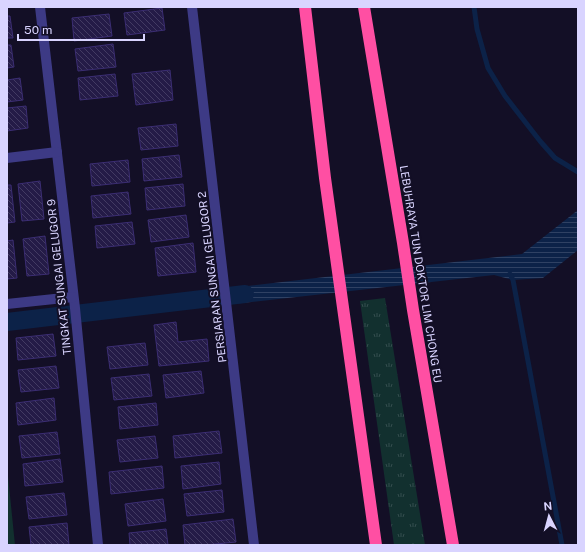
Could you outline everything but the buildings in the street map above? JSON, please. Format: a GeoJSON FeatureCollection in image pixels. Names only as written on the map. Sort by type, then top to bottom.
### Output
{"type":"FeatureCollection","features":[{"type":"Feature","properties":{"kind":"highway"},"geometry":{"type":"LineString","coordinates":[[304,7],[335,256],[376,545]]}},
{"type":"Feature","properties":{"kind":"highway","name":"LEBUHRAYA TUN DOKTOR LIM CHONG EU"},"geometry":{"type":"LineString","coordinates":[[364,7],[453,545]]}},
{"type":"Feature","properties":{"kind":"street","name":"TINGKAT SUNGAI GELUGOR 9"},"geometry":{"type":"LineString","coordinates":[[40,7],[75,308],[98,545]]}},
{"type":"Feature","properties":{"kind":"street","name":"PERSIARAN SUNGAI GELUGOR 2"},"geometry":{"type":"LineString","coordinates":[[192,7],[229,316],[254,545]]}},
{"type":"Feature","properties":{"kind":"street"},"geometry":{"type":"LineString","coordinates":[[7,158],[57,152]]}},
{"type":"Feature","properties":{"kind":"street"},"geometry":{"type":"LineString","coordinates":[[7,304],[73,296]]}},
{"type":"Feature","properties":{"kind":"green space"},"geometry":{"type":"Polygon","coordinates":[[[385,298],[425,545],[394,545],[360,301],[385,298]]]}},
{"type":"Feature","properties":{"kind":"green space"},"geometry":{"type":"Polygon","coordinates":[[[7,466],[15,545],[7,545],[7,466]]]}},
{"type":"Feature","properties":{"kind":"water"},"geometry":{"type":"Polygon","coordinates":[[[578,210],[578,250],[543,278],[513,280],[494,275],[233,304],[231,288],[522,254],[578,210]]]}},
{"type":"Feature","properties":{"kind":"waterway"},"geometry":{"type":"LineString","coordinates":[[474,7],[477,29],[488,68],[505,96],[555,158],[578,172]]}},
{"type":"Feature","properties":{"kind":"waterway"},"geometry":{"type":"LineString","coordinates":[[510,274],[513,280],[562,545]]}},
{"type":"Feature","properties":{"kind":"waterway"},"geometry":{"type":"LineString","coordinates":[[7,322],[245,294]]}}]}
